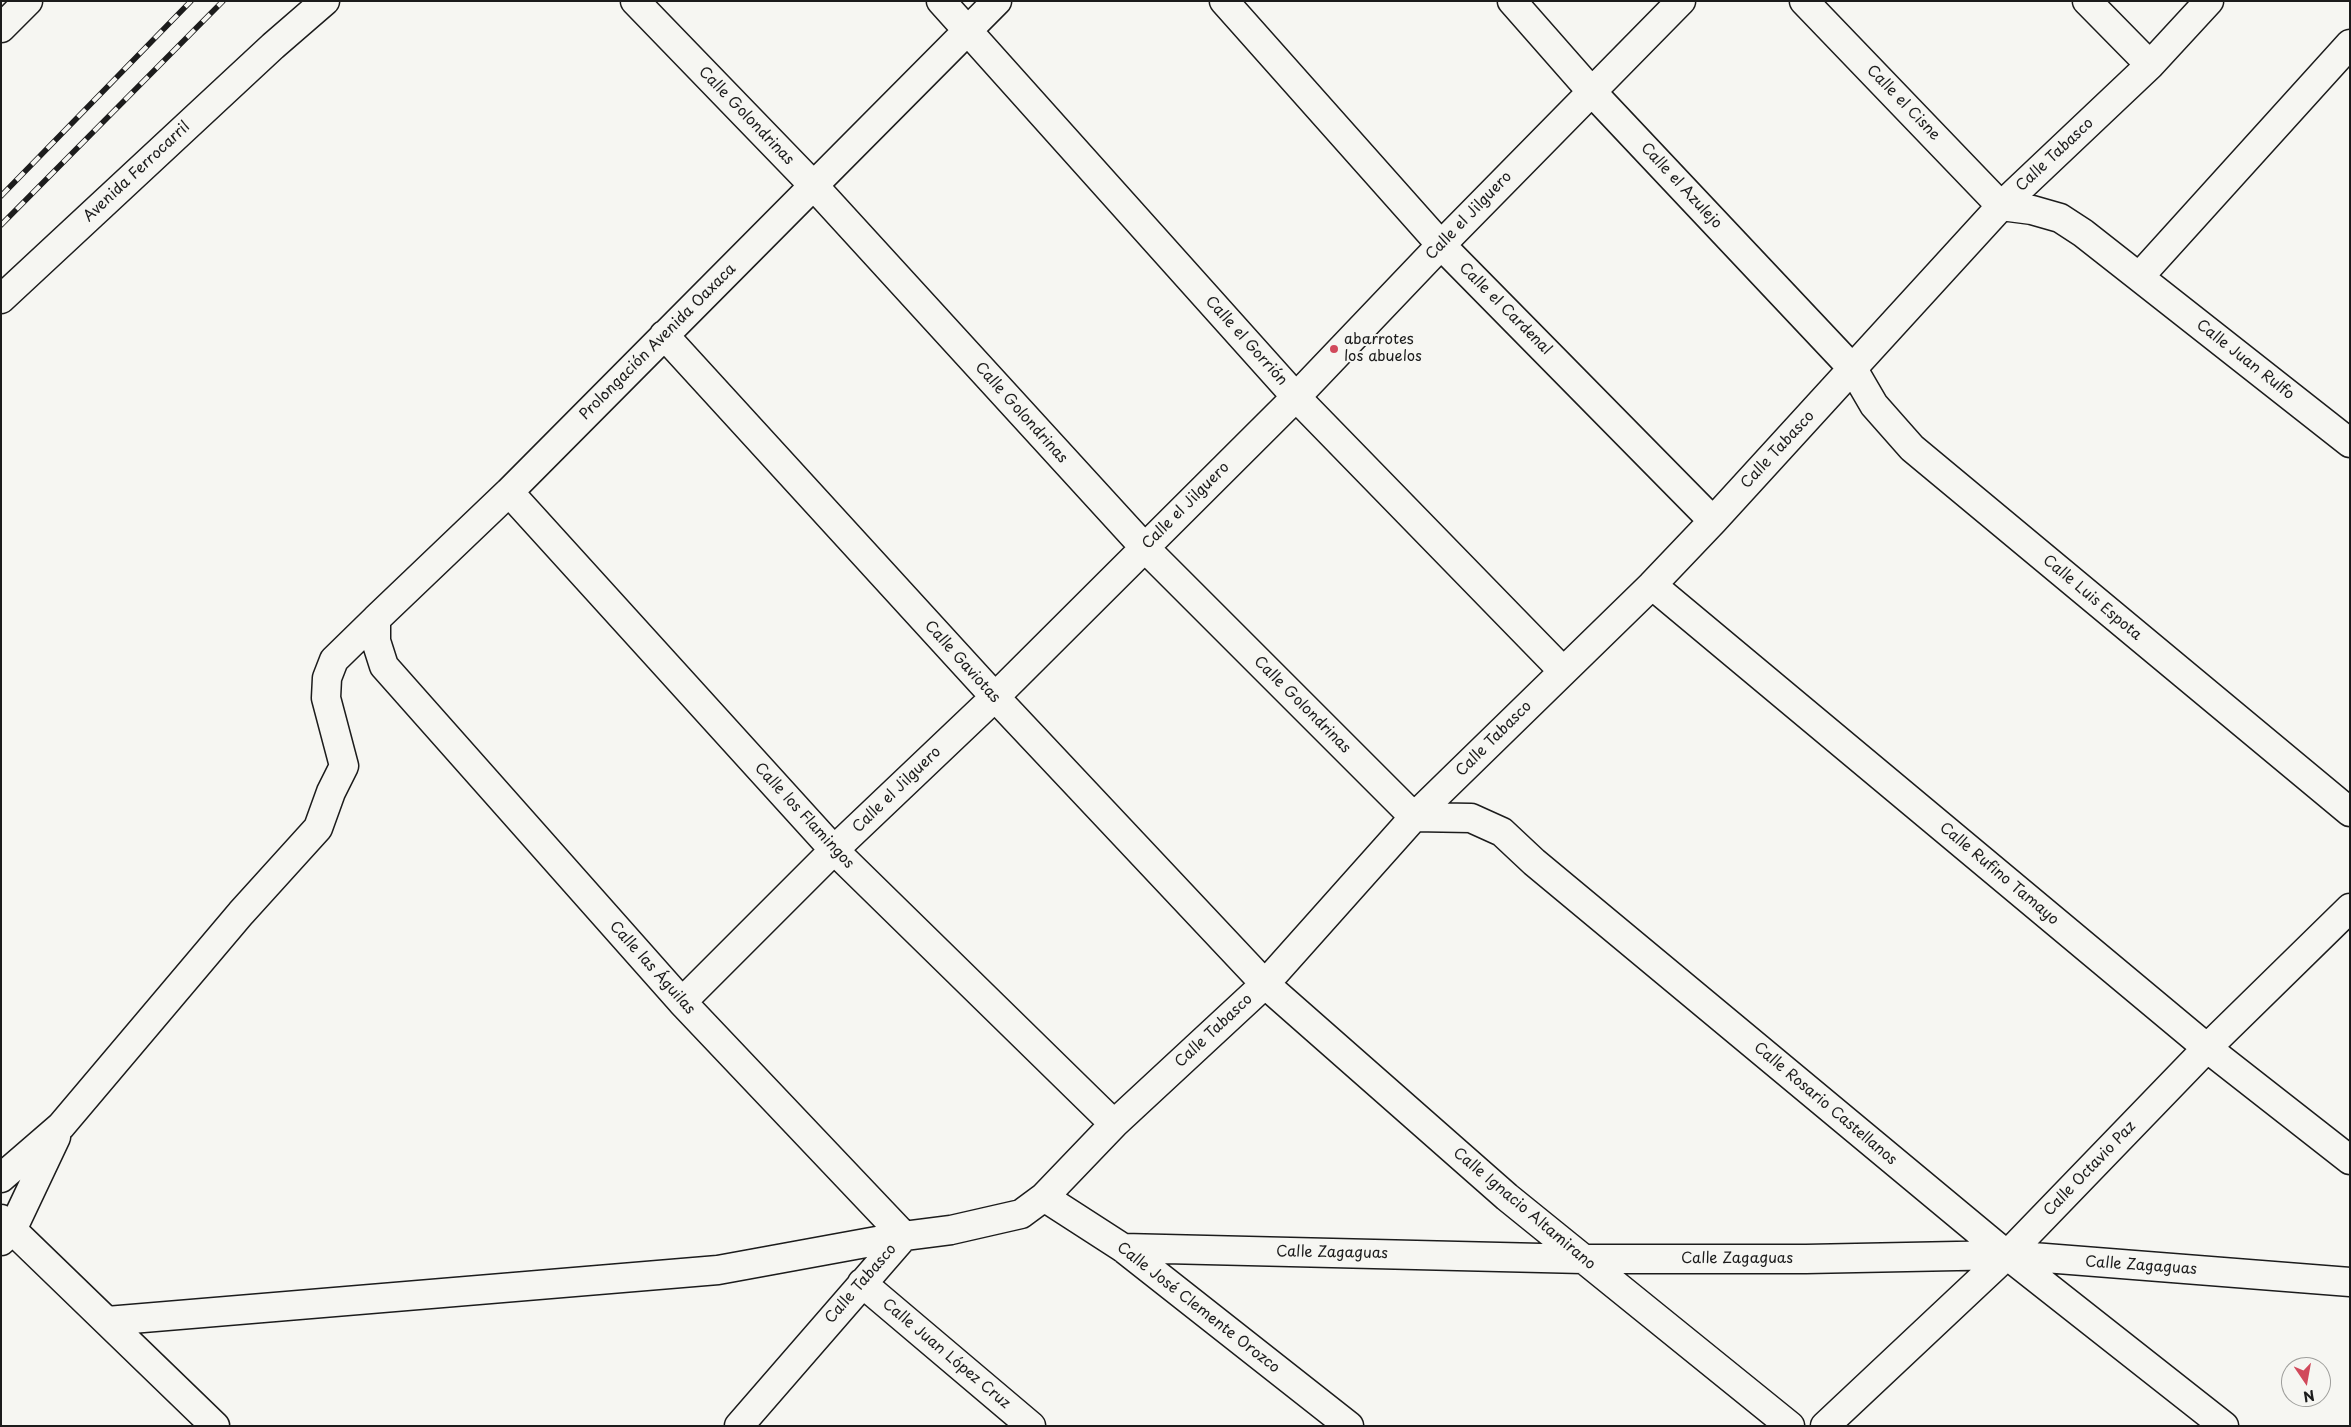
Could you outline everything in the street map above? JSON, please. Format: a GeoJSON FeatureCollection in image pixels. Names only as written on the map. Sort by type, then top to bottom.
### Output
{"type":"FeatureCollection","features":[{"type":"Feature","properties":{"kind":"street"},"geometry":{"type":"LineString","coordinates":[[1,28],[28,1]]}},
{"type":"Feature","properties":{"kind":"street","name":"Avenida Ferrocarril"},"geometry":{"type":"LineString","coordinates":[[1,299],[273,46],[325,1]]}},
{"type":"Feature","properties":{"kind":"street","name":"Calle Golondrinas"},"geometry":{"type":"LineString","coordinates":[[635,1],[814,186],[1145,548],[1414,817]]}},
{"type":"Feature","properties":{"kind":"street","name":"Calle el Gorrión"},"geometry":{"type":"LineString","coordinates":[[941,1],[1296,397],[1564,671]]}},
{"type":"Feature","properties":{"kind":"street","name":"Prolongación Avenida Oaxaca"},"geometry":{"type":"LineString","coordinates":[[61,1126],[241,913],[318,828],[331,792],[344,766],[326,698],[327,678],[334,660],[509,492],[997,1]]}},
{"type":"Feature","properties":{"kind":"street","name":"Calle el Cardenal"},"geometry":{"type":"LineString","coordinates":[[1224,1],[1441,245],[1713,521]]}},
{"type":"Feature","properties":{"kind":"street","name":"Calle el Azulejo"},"geometry":{"type":"LineString","coordinates":[[1512,1],[1592,92],[1853,368]]}},
{"type":"Feature","properties":{"kind":"street","name":"Calle el Jilguero"},"geometry":{"type":"LineString","coordinates":[[682,1002],[834,850],[994,697],[1296,397],[1441,245],[1681,1]]}},
{"type":"Feature","properties":{"kind":"street","name":"Calle el Cisne"},"geometry":{"type":"LineString","coordinates":[[1804,1],[2001,206]]}},
{"type":"Feature","properties":{"kind":"street"},"geometry":{"type":"LineString","coordinates":[[2087,1],[2150,65]]}},
{"type":"Feature","properties":{"kind":"street","name":"Calle Tabasco"},"geometry":{"type":"LineString","coordinates":[[739,1426],[904,1236],[951,1230],[1021,1214],[1044,1197],[1114,1124],[1265,984],[1414,817],[1652,585],[1713,521],[2001,206],[2150,65],[2209,1]]}},
{"type":"Feature","properties":{"kind":"street"},"geometry":{"type":"LineString","coordinates":[[2139,277],[2344,61]]}},
{"type":"Feature","properties":{"kind":"street","name":"Calle Juan Rulfo"},"geometry":{"type":"LineString","coordinates":[[2001,206],[2032,210],[2060,218],[2083,233],[2350,443]]}},
{"type":"Feature","properties":{"kind":"street","name":"Calle Gaviotas"},"geometry":{"type":"LineString","coordinates":[[664,335],[994,697],[1265,984]]}},
{"type":"Feature","properties":{"kind":"street","name":"Calle Luis Espota"},"geometry":{"type":"LineString","coordinates":[[1853,368],[1874,405],[1912,448],[2350,812]]}},
{"type":"Feature","properties":{"kind":"street","name":"Calle los Flamingos"},"geometry":{"type":"LineString","coordinates":[[509,492],[834,850],[1114,1124]]}},
{"type":"Feature","properties":{"kind":"street","name":"Calle Rufino Tamayo"},"geometry":{"type":"LineString","coordinates":[[1652,585],[2207,1048],[2350,1160]]}},
{"type":"Feature","properties":{"kind":"street","name":"Calle las Águilas"},"geometry":{"type":"LineString","coordinates":[[376,619],[376,640],[384,666],[682,1002],[904,1236]]}},
{"type":"Feature","properties":{"kind":"street","name":"Calle Rosario Castellanos"},"geometry":{"type":"LineString","coordinates":[[1414,817],[1471,818],[1502,832],[1534,862],[2007,1256],[2224,1426]]}},
{"type":"Feature","properties":{"kind":"street","name":"Calle Octavio Paz"},"geometry":{"type":"LineString","coordinates":[[1825,1426],[2007,1256],[2207,1048],[2350,908]]}},
{"type":"Feature","properties":{"kind":"street","name":"Calle Ignacio Altamirano"},"geometry":{"type":"LineString","coordinates":[[1265,984],[1507,1197],[1790,1426]]}},
{"type":"Feature","properties":{"kind":"street"},"geometry":{"type":"LineString","coordinates":[[1,1178],[61,1126]]}},
{"type":"Feature","properties":{"kind":"street"},"geometry":{"type":"LineString","coordinates":[[61,1126],[5,1230],[107,1321],[215,1426]]}},
{"type":"Feature","properties":{"kind":"street","name":"Calle José Clemente Orozco"},"geometry":{"type":"LineString","coordinates":[[1044,1197],[1123,1248],[1349,1426]]}},
{"type":"Feature","properties":{"kind":"street"},"geometry":{"type":"LineString","coordinates":[[107,1321],[718,1270],[904,1236]]}},
{"type":"Feature","properties":{"kind":"street","name":"Calle Zagaguas"},"geometry":{"type":"LineString","coordinates":[[1123,1248],[1583,1258],[1806,1259],[2007,1256],[2350,1282]]}},
{"type":"Feature","properties":{"kind":"street","name":"Calle Juan López Cruz"},"geometry":{"type":"LineString","coordinates":[[862,1283],[1031,1426]]}},
{"type":"Feature","properties":{"kind":"railway"},"geometry":{"type":"LineString","coordinates":[[1,196],[191,1]]}},
{"type":"Feature","properties":{"kind":"railway"},"geometry":{"type":"LineString","coordinates":[[1,225],[223,1]]}},
{"type":"Feature","properties":{"kind":"place","name":"abarrotes los abuelos"},"geometry":{"type":"Point","coordinates":[1334,349]}}]}
